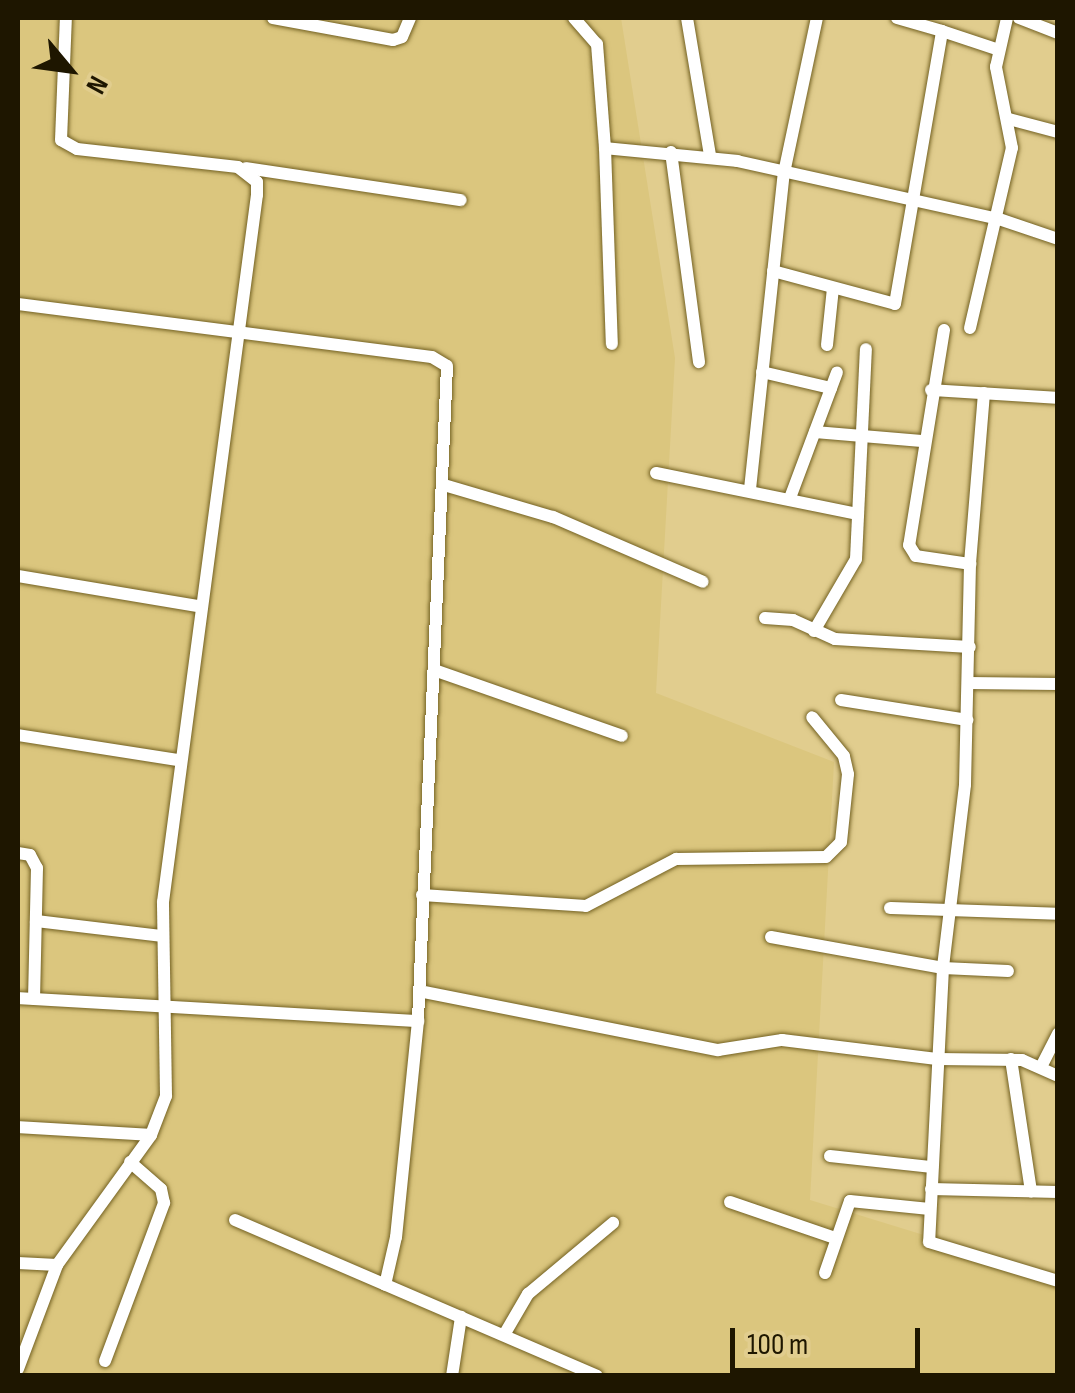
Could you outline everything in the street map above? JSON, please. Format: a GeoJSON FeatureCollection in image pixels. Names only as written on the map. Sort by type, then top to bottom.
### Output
{"type":"FeatureCollection","features":[{"type":"Feature","properties":{"kind":"street"},"geometry":{"type":"LineString","coordinates":[[66,18],[61,140],[77,149],[238,167],[461,200]]}},
{"type":"Feature","properties":{"kind":"street"},"geometry":{"type":"LineString","coordinates":[[277,18],[393,40],[402,37],[410,18]]}},
{"type":"Feature","properties":{"kind":"street"},"geometry":{"type":"LineString","coordinates":[[574,18],[597,44],[612,344]]}},
{"type":"Feature","properties":{"kind":"street"},"geometry":{"type":"LineString","coordinates":[[687,18],[710,156]]}},
{"type":"Feature","properties":{"kind":"street"},"geometry":{"type":"LineString","coordinates":[[750,489],[784,172],[817,18]]}},
{"type":"Feature","properties":{"kind":"street"},"geometry":{"type":"LineString","coordinates":[[897,18],[996,49]]}},
{"type":"Feature","properties":{"kind":"street"},"geometry":{"type":"LineString","coordinates":[[970,328],[999,220],[1012,148],[996,49],[1007,18]]}},
{"type":"Feature","properties":{"kind":"street"},"geometry":{"type":"LineString","coordinates":[[1019,18],[1058,32]]}},
{"type":"Feature","properties":{"kind":"street"},"geometry":{"type":"LineString","coordinates":[[773,271],[898,301],[942,31]]}},
{"type":"Feature","properties":{"kind":"street"},"geometry":{"type":"LineString","coordinates":[[1008,118],[1058,132]]}},
{"type":"Feature","properties":{"kind":"street"},"geometry":{"type":"LineString","coordinates":[[605,148],[710,156],[999,220],[1058,239]]}},
{"type":"Feature","properties":{"kind":"street"},"geometry":{"type":"LineString","coordinates":[[670,152],[699,362]]}},
{"type":"Feature","properties":{"kind":"street"},"geometry":{"type":"LineString","coordinates":[[18,1369],[57,1265],[151,1135],[166,1096],[161,936],[178,760],[257,195],[256,182],[238,167]]}},
{"type":"Feature","properties":{"kind":"street"},"geometry":{"type":"LineString","coordinates":[[827,346],[833,288]]}},
{"type":"Feature","properties":{"kind":"street"},"geometry":{"type":"LineString","coordinates":[[18,304],[432,357],[447,366],[418,1021],[386,1284]]}},
{"type":"Feature","properties":{"kind":"street"},"geometry":{"type":"LineString","coordinates":[[944,330],[922,441],[910,553],[970,564]]}},
{"type":"Feature","properties":{"kind":"street"},"geometry":{"type":"LineString","coordinates":[[814,630],[852,571],[857,434],[866,349]]}},
{"type":"Feature","properties":{"kind":"street"},"geometry":{"type":"LineString","coordinates":[[762,372],[831,388]]}},
{"type":"Feature","properties":{"kind":"street"},"geometry":{"type":"LineString","coordinates":[[790,498],[837,372]]}},
{"type":"Feature","properties":{"kind":"street"},"geometry":{"type":"LineString","coordinates":[[931,390],[1058,398]]}},
{"type":"Feature","properties":{"kind":"street"},"geometry":{"type":"LineString","coordinates":[[984,393],[970,564],[967,720],[943,968],[930,1210],[934,1248],[1058,1281]]}},
{"type":"Feature","properties":{"kind":"street"},"geometry":{"type":"LineString","coordinates":[[814,432],[922,441]]}},
{"type":"Feature","properties":{"kind":"street"},"geometry":{"type":"LineString","coordinates":[[656,473],[750,489],[857,514]]}},
{"type":"Feature","properties":{"kind":"street"},"geometry":{"type":"LineString","coordinates":[[444,485],[553,516],[703,582]]}},
{"type":"Feature","properties":{"kind":"street"},"geometry":{"type":"LineString","coordinates":[[18,576],[198,606]]}},
{"type":"Feature","properties":{"kind":"street"},"geometry":{"type":"LineString","coordinates":[[764,618],[786,618],[835,640],[970,648]]}},
{"type":"Feature","properties":{"kind":"street"},"geometry":{"type":"LineString","coordinates":[[434,670],[622,736]]}},
{"type":"Feature","properties":{"kind":"street"},"geometry":{"type":"LineString","coordinates":[[968,682],[1058,684]]}},
{"type":"Feature","properties":{"kind":"street"},"geometry":{"type":"LineString","coordinates":[[841,700],[967,720]]}},
{"type":"Feature","properties":{"kind":"street"},"geometry":{"type":"LineString","coordinates":[[422,895],[586,906],[676,859],[826,857],[842,842],[848,774],[844,756],[812,717]]}},
{"type":"Feature","properties":{"kind":"street"},"geometry":{"type":"LineString","coordinates":[[18,735],[178,760]]}},
{"type":"Feature","properties":{"kind":"street"},"geometry":{"type":"LineString","coordinates":[[18,852],[35,860],[34,999]]}},
{"type":"Feature","properties":{"kind":"street"},"geometry":{"type":"LineString","coordinates":[[890,908],[1058,914]]}},
{"type":"Feature","properties":{"kind":"street"},"geometry":{"type":"LineString","coordinates":[[36,921],[161,936]]}},
{"type":"Feature","properties":{"kind":"street"},"geometry":{"type":"LineString","coordinates":[[771,937],[943,968],[1008,971]]}},
{"type":"Feature","properties":{"kind":"street"},"geometry":{"type":"LineString","coordinates":[[419,991],[718,1050],[782,1040],[937,1059],[1012,1059],[1058,1076]]}},
{"type":"Feature","properties":{"kind":"street"},"geometry":{"type":"LineString","coordinates":[[18,998],[162,1010],[418,1021]]}},
{"type":"Feature","properties":{"kind":"street"},"geometry":{"type":"LineString","coordinates":[[1040,1067],[1058,1033]]}},
{"type":"Feature","properties":{"kind":"street"},"geometry":{"type":"LineString","coordinates":[[1012,1059],[1031,1192]]}},
{"type":"Feature","properties":{"kind":"street"},"geometry":{"type":"LineString","coordinates":[[18,1127],[151,1135]]}},
{"type":"Feature","properties":{"kind":"street"},"geometry":{"type":"LineString","coordinates":[[830,1156],[932,1166]]}},
{"type":"Feature","properties":{"kind":"street"},"geometry":{"type":"LineString","coordinates":[[105,1361],[164,1203],[161,1189],[130,1162]]}},
{"type":"Feature","properties":{"kind":"street"},"geometry":{"type":"LineString","coordinates":[[931,1189],[1058,1192]]}},
{"type":"Feature","properties":{"kind":"street"},"geometry":{"type":"LineString","coordinates":[[825,1274],[850,1201],[930,1210]]}},
{"type":"Feature","properties":{"kind":"street"},"geometry":{"type":"LineString","coordinates":[[730,1202],[836,1238]]}},
{"type":"Feature","properties":{"kind":"street"},"geometry":{"type":"LineString","coordinates":[[235,1220],[597,1376]]}},
{"type":"Feature","properties":{"kind":"street"},"geometry":{"type":"LineString","coordinates":[[504,1335],[535,1286],[614,1223]]}},
{"type":"Feature","properties":{"kind":"street"},"geometry":{"type":"LineString","coordinates":[[18,1263],[57,1265]]}},
{"type":"Feature","properties":{"kind":"street"},"geometry":{"type":"LineString","coordinates":[[452,1376],[461,1317]]}},
{"type":"Feature","properties":{"kind":"shaded area"},"geometry":{"type":"Polygon","coordinates":[[[18,18],[621,18],[675,358],[656,693],[834,762],[810,1200],[1057,1276],[1057,1375],[18,1375],[18,18]]]}}]}
